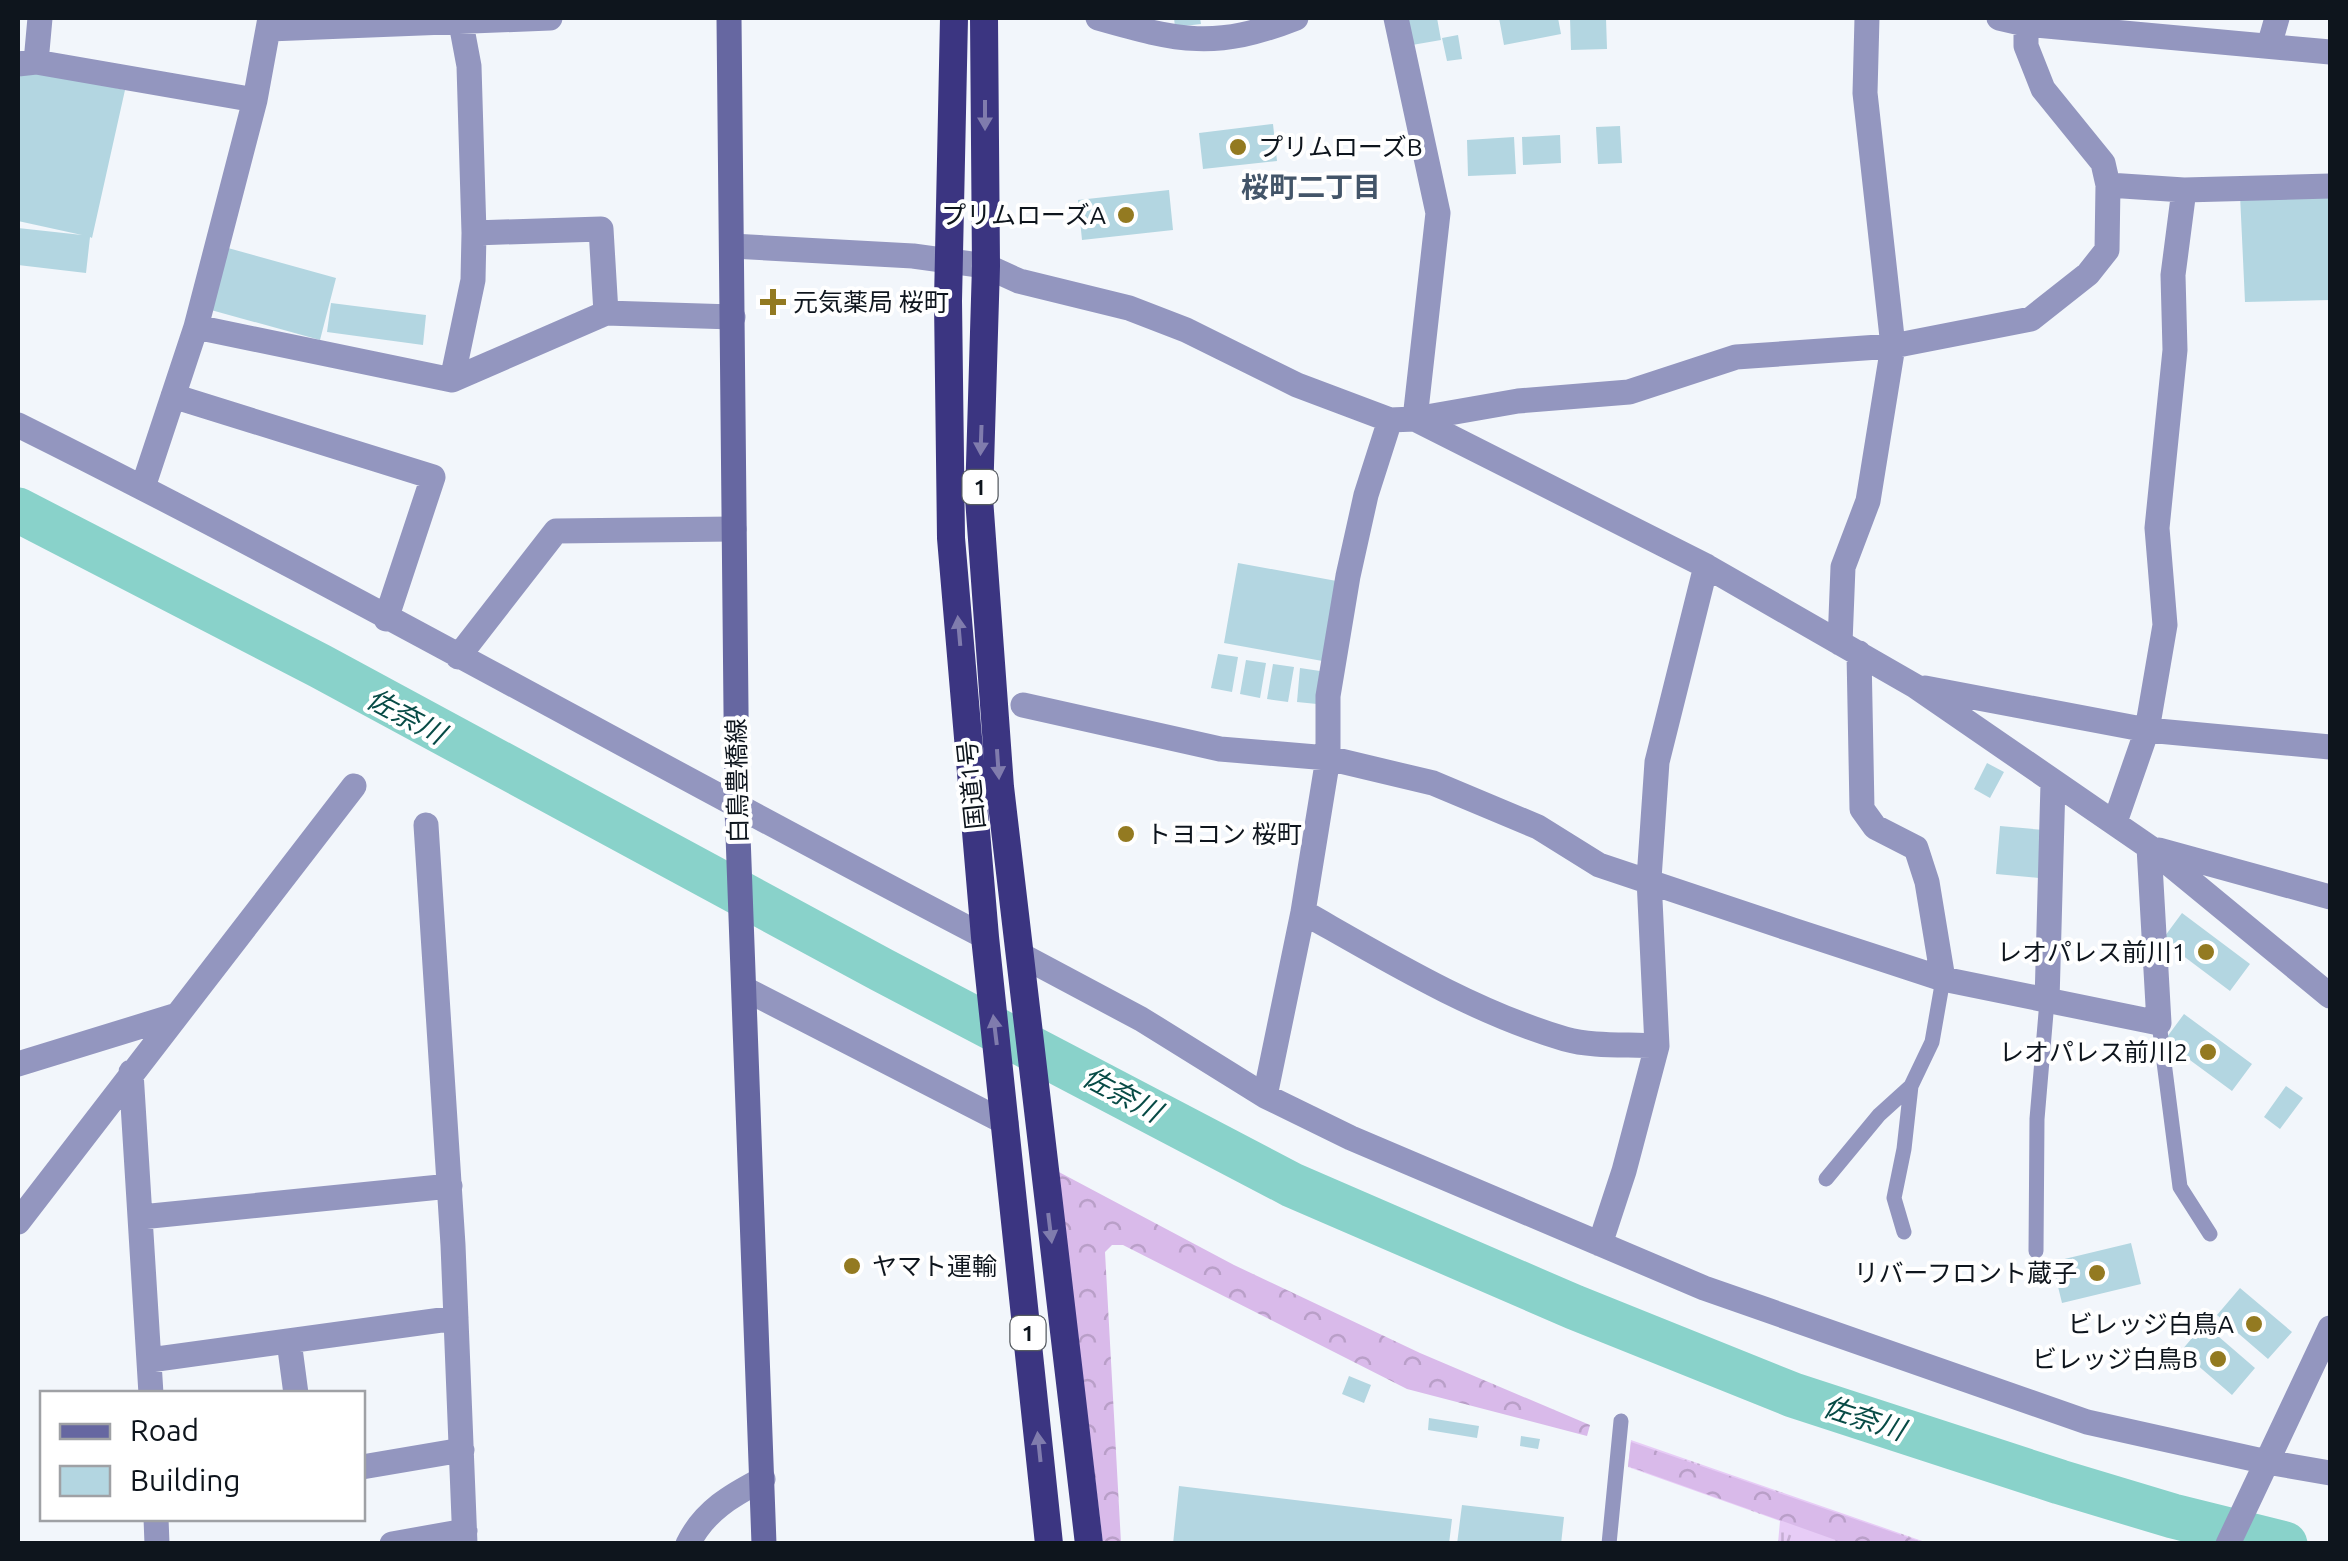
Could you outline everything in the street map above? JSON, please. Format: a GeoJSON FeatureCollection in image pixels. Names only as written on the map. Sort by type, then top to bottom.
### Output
{"type":"FeatureCollection","features":[{"type":"Feature","properties":{"kind":"highway","name":"国道1号"},"geometry":{"type":"LineString","coordinates":[[954,18],[951,538],[985,937],[1049,1544]]}},
{"type":"Feature","properties":{"kind":"highway","name":"国道1号"},"geometry":{"type":"LineString","coordinates":[[984,18],[986,266],[979,498],[1000,788],[1089,1544]]}},
{"type":"Feature","properties":{"kind":"main road","name":"白鳥豊橋線"},"geometry":{"type":"LineString","coordinates":[[729,18],[736,808],[764,1544]]}},
{"type":"Feature","properties":{"kind":"street"},"geometry":{"type":"LineString","coordinates":[[40,18],[27,63],[255,100]]}},
{"type":"Feature","properties":{"kind":"street"},"geometry":{"type":"LineString","coordinates":[[452,380],[473,280],[469,66],[460,18]]}},
{"type":"Feature","properties":{"kind":"street"},"geometry":{"type":"LineString","coordinates":[[143,487],[196,327],[255,100],[270,23],[550,18]]}},
{"type":"Feature","properties":{"kind":"street"},"geometry":{"type":"LineString","coordinates":[[1098,18],[1165,27],[1204,41],[1268,29],[1296,18]]}},
{"type":"Feature","properties":{"kind":"street"},"geometry":{"type":"LineString","coordinates":[[1265,1096],[1303,912],[1328,758],[1328,696],[1348,576],[1366,495],[1402,419],[1438,213],[1396,18]]}},
{"type":"Feature","properties":{"kind":"street"},"geometry":{"type":"LineString","coordinates":[[1867,18],[1865,92],[1893,346],[1868,501],[1843,567],[1849,648],[1862,809],[1875,827],[1916,848],[1927,882],[1943,979]]}},
{"type":"Feature","properties":{"kind":"street"},"geometry":{"type":"LineString","coordinates":[[1999,18],[2330,52]]}},
{"type":"Feature","properties":{"kind":"street"},"geometry":{"type":"LineString","coordinates":[[2269,46],[2277,18]]}},
{"type":"Feature","properties":{"kind":"street"},"geometry":{"type":"LineString","coordinates":[[1402,419],[1518,401],[1629,392],[1736,357],[1893,346],[2032,318],[2088,274],[2107,250],[2108,185],[2103,162],[2044,89],[2026,46],[2026,21]]}},
{"type":"Feature","properties":{"kind":"street"},"geometry":{"type":"LineString","coordinates":[[2108,185],[2184,190],[2330,186]]}},
{"type":"Feature","properties":{"kind":"street"},"geometry":{"type":"LineString","coordinates":[[2115,822],[2147,730],[2164,625],[2157,528],[2175,350],[2172,275],[2184,190]]}},
{"type":"Feature","properties":{"kind":"street"},"geometry":{"type":"LineString","coordinates":[[474,233],[601,229],[606,313]]}},
{"type":"Feature","properties":{"kind":"street"},"geometry":{"type":"LineString","coordinates":[[732,246],[986,266],[1019,281],[1129,308],[1186,330],[1297,386],[1402,419],[1706,566],[1915,686],[2149,847],[2330,996]]}},
{"type":"Feature","properties":{"kind":"street"},"geometry":{"type":"LineString","coordinates":[[196,327],[452,380],[606,313],[733,318]]}},
{"type":"Feature","properties":{"kind":"street"},"geometry":{"type":"LineString","coordinates":[[173,396],[433,477],[386,618]]}},
{"type":"Feature","properties":{"kind":"street"},"geometry":{"type":"LineString","coordinates":[[18,425],[143,487],[736,808],[985,937]]}},
{"type":"Feature","properties":{"kind":"street"},"geometry":{"type":"LineString","coordinates":[[458,657],[556,531],[734,529]]}},
{"type":"Feature","properties":{"kind":"street"},"geometry":{"type":"LineString","coordinates":[[1600,1244],[1657,1046],[1649,879],[1657,762],[1706,566]]}},
{"type":"Feature","properties":{"kind":"street"},"geometry":{"type":"LineString","coordinates":[[1915,686],[2147,730],[2330,747]]}},
{"type":"Feature","properties":{"kind":"street"},"geometry":{"type":"LineString","coordinates":[[1023,705],[1220,749],[1328,758],[1434,783],[1538,827],[1599,865],[1943,979],[2159,1023],[2149,847]]}},
{"type":"Feature","properties":{"kind":"street"},"geometry":{"type":"LineString","coordinates":[[2047,1001],[2054,783]]}},
{"type":"Feature","properties":{"kind":"street"},"geometry":{"type":"LineString","coordinates":[[18,1222],[354,786]]}},
{"type":"Feature","properties":{"kind":"street"},"geometry":{"type":"LineString","coordinates":[[392,1544],[465,1537],[450,1186],[426,824]]}},
{"type":"Feature","properties":{"kind":"street"},"geometry":{"type":"LineString","coordinates":[[2149,847],[2330,897]]}},
{"type":"Feature","properties":{"kind":"street"},"geometry":{"type":"LineString","coordinates":[[1303,912],[1402,968],[1569,1041],[1657,1046]]}},
{"type":"Feature","properties":{"kind":"street"},"geometry":{"type":"LineString","coordinates":[[1021,954],[1141,1019],[1265,1096],[1351,1138],[1704,1288],[2087,1422],[2264,1470],[2330,1473]]}},
{"type":"Feature","properties":{"kind":"street"},"geometry":{"type":"LineString","coordinates":[[745,989],[1006,1123]]}},
{"type":"Feature","properties":{"kind":"street"},"geometry":{"type":"LineString","coordinates":[[18,1064],[174,1016]]}},
{"type":"Feature","properties":{"kind":"street"},"geometry":{"type":"LineString","coordinates":[[132,1072],[151,1391]]}},
{"type":"Feature","properties":{"kind":"street"},"geometry":{"type":"LineString","coordinates":[[141,1217],[450,1186]]}},
{"type":"Feature","properties":{"kind":"street"},"geometry":{"type":"LineString","coordinates":[[150,1360],[456,1318]]}},
{"type":"Feature","properties":{"kind":"street"},"geometry":{"type":"LineString","coordinates":[[2228,1544],[2330,1328]]}},
{"type":"Feature","properties":{"kind":"street"},"geometry":{"type":"LineString","coordinates":[[290,1341],[296,1391]]}},
{"type":"Feature","properties":{"kind":"street"},"geometry":{"type":"LineString","coordinates":[[365,1466],[462,1450]]}},
{"type":"Feature","properties":{"kind":"street"},"geometry":{"type":"LineString","coordinates":[[688,1544],[696,1526],[727,1497],[764,1479]]}},
{"type":"Feature","properties":{"kind":"lane"},"geometry":{"type":"LineString","coordinates":[[1904,1232],[1894,1198],[1911,1086],[1932,1042],[1943,979]]}},
{"type":"Feature","properties":{"kind":"lane"},"geometry":{"type":"LineString","coordinates":[[2036,1251],[2037,1119],[2047,1001]]}},
{"type":"Feature","properties":{"kind":"lane"},"geometry":{"type":"LineString","coordinates":[[2159,1023],[2180,1188],[2210,1234]]}},
{"type":"Feature","properties":{"kind":"lane"},"geometry":{"type":"LineString","coordinates":[[1826,1179],[1879,1114],[1911,1086]]}},
{"type":"Feature","properties":{"kind":"lane"},"geometry":{"type":"LineString","coordinates":[[1609,1544],[1621,1420]]}},
{"type":"Feature","properties":{"kind":"green space"},"geometry":{"type":"Polygon","coordinates":[[[1057,1171],[1234,1265],[1420,1353],[1590,1425],[1587,1436],[1407,1389],[1123,1245],[1112,1245],[1105,1252],[1121,1543],[1103,1543],[1057,1171]]]}},
{"type":"Feature","properties":{"kind":"green space"},"geometry":{"type":"Polygon","coordinates":[[[1631,1440],[1928,1543],[1778,1543],[1780,1521],[1628,1467],[1631,1440]]]}},
{"type":"Feature","properties":{"kind":"green space"},"geometry":{"type":"Polygon","coordinates":[[[1631,1442],[1924,1543],[1844,1543],[1628,1466],[1631,1442]]]}},
{"type":"Feature","properties":{"kind":"building"},"geometry":{"type":"Polygon","coordinates":[[[1174,18],[1200,18],[1201,24],[1175,27],[1174,18]]]}},
{"type":"Feature","properties":{"kind":"building"},"geometry":{"type":"Polygon","coordinates":[[[1407,18],[1437,18],[1441,40],[1412,45],[1407,18]]]}},
{"type":"Feature","properties":{"kind":"building"},"geometry":{"type":"Polygon","coordinates":[[[1499,18],[1558,18],[1561,34],[1504,45],[1499,18]]]}},
{"type":"Feature","properties":{"kind":"building"},"geometry":{"type":"Polygon","coordinates":[[[1570,18],[1606,18],[1607,49],[1571,50],[1570,18]]]}},
{"type":"Feature","properties":{"kind":"building"},"geometry":{"type":"Polygon","coordinates":[[[1458,35],[1462,59],[1447,61],[1442,38],[1458,35]]]}},
{"type":"Feature","properties":{"kind":"building"},"geometry":{"type":"Polygon","coordinates":[[[22,67],[125,90],[90,237],[86,273],[18,265],[18,228],[82,235],[18,221],[18,88],[22,67]]]}},
{"type":"Feature","properties":{"kind":"building","name":"プリムローズB"},"geometry":{"type":"Polygon","coordinates":[[[1273,124],[1277,161],[1203,169],[1199,133],[1273,124]]]}},
{"type":"Feature","properties":{"kind":"building"},"geometry":{"type":"Polygon","coordinates":[[[1620,126],[1622,163],[1598,164],[1596,127],[1620,126]]]}},
{"type":"Feature","properties":{"kind":"building"},"geometry":{"type":"Polygon","coordinates":[[[1560,135],[1561,163],[1523,165],[1522,137],[1560,135]]]}},
{"type":"Feature","properties":{"kind":"building"},"geometry":{"type":"Polygon","coordinates":[[[1514,137],[1516,174],[1468,176],[1467,140],[1514,137]]]}},
{"type":"Feature","properties":{"kind":"building","name":"プリムローズA"},"geometry":{"type":"Polygon","coordinates":[[[1169,190],[1173,230],[1082,240],[1078,200],[1169,190]]]}},
{"type":"Feature","properties":{"kind":"building"},"geometry":{"type":"Polygon","coordinates":[[[2330,191],[2330,300],[2245,302],[2240,195],[2330,191]]]}},
{"type":"Feature","properties":{"kind":"building"},"geometry":{"type":"Polygon","coordinates":[[[228,248],[336,278],[320,340],[211,310],[228,248]]]}},
{"type":"Feature","properties":{"kind":"building"},"geometry":{"type":"Polygon","coordinates":[[[331,303],[426,315],[423,345],[327,332],[331,303]]]}},
{"type":"Feature","properties":{"kind":"building"},"geometry":{"type":"Polygon","coordinates":[[[1238,563],[1342,582],[1328,662],[1224,643],[1238,563]]]}},
{"type":"Feature","properties":{"kind":"building"},"geometry":{"type":"Polygon","coordinates":[[[1218,654],[1238,657],[1232,692],[1211,688],[1218,654]]]}},
{"type":"Feature","properties":{"kind":"building"},"geometry":{"type":"Polygon","coordinates":[[[1246,660],[1266,663],[1260,698],[1240,694],[1246,660]]]}},
{"type":"Feature","properties":{"kind":"building"},"geometry":{"type":"Polygon","coordinates":[[[1273,664],[1294,667],[1288,702],[1267,699],[1273,664]]]}},
{"type":"Feature","properties":{"kind":"building"},"geometry":{"type":"Polygon","coordinates":[[[1300,668],[1320,671],[1317,704],[1297,702],[1300,668]]]}},
{"type":"Feature","properties":{"kind":"building"},"geometry":{"type":"Polygon","coordinates":[[[1987,763],[2004,772],[1990,798],[1974,789],[1987,763]]]}},
{"type":"Feature","properties":{"kind":"building"},"geometry":{"type":"Polygon","coordinates":[[[2000,826],[2044,830],[2039,878],[1996,874],[2000,826]]]}},
{"type":"Feature","properties":{"kind":"building","name":"レオパレス前川1"},"geometry":{"type":"Polygon","coordinates":[[[2182,913],[2250,964],[2230,991],[2162,940],[2182,913]]]}},
{"type":"Feature","properties":{"kind":"building","name":"レオパレス前川2"},"geometry":{"type":"Polygon","coordinates":[[[2184,1014],[2252,1064],[2232,1091],[2164,1041],[2184,1014]]]}},
{"type":"Feature","properties":{"kind":"building"},"geometry":{"type":"Polygon","coordinates":[[[2286,1086],[2303,1098],[2280,1129],[2264,1117],[2286,1086]]]}},
{"type":"Feature","properties":{"kind":"building","name":"リバーフロント蔵子"},"geometry":{"type":"Polygon","coordinates":[[[2131,1243],[2141,1284],[2062,1303],[2052,1262],[2131,1243]]]}},
{"type":"Feature","properties":{"kind":"building","name":"ビレッジ白鳥A"},"geometry":{"type":"Polygon","coordinates":[[[2240,1288],[2292,1332],[2268,1359],[2217,1315],[2240,1288]]]}},
{"type":"Feature","properties":{"kind":"building","name":"ビレッジ白鳥B"},"geometry":{"type":"Polygon","coordinates":[[[2204,1324],[2255,1368],[2232,1395],[2181,1351],[2204,1324]]]}},
{"type":"Feature","properties":{"kind":"building"},"geometry":{"type":"Polygon","coordinates":[[[1349,1376],[1371,1385],[1364,1403],[1342,1394],[1349,1376]]]}},
{"type":"Feature","properties":{"kind":"building"},"geometry":{"type":"Polygon","coordinates":[[[1429,1418],[1479,1426],[1477,1438],[1428,1430],[1429,1418]]]}},
{"type":"Feature","properties":{"kind":"building"},"geometry":{"type":"Polygon","coordinates":[[[1521,1436],[1540,1439],[1538,1449],[1520,1446],[1521,1436]]]}},
{"type":"Feature","properties":{"kind":"building"},"geometry":{"type":"Polygon","coordinates":[[[1179,1486],[1452,1519],[1449,1544],[1173,1544],[1179,1486]]]}},
{"type":"Feature","properties":{"kind":"building"},"geometry":{"type":"Polygon","coordinates":[[[1462,1505],[1564,1517],[1561,1544],[1457,1544],[1462,1505]]]}},
{"type":"Feature","properties":{"kind":"waterway","name":"佐奈川"},"geometry":{"type":"LineString","coordinates":[[18,510],[320,666],[882,970],[1292,1185],[1574,1307],[1793,1395],[2060,1482],[2285,1544]]}},
{"type":"Feature","properties":{"kind":"place","name":"プリムローズB"},"geometry":{"type":"Point","coordinates":[1238,147]}},
{"type":"Feature","properties":{"kind":"place","name":"プリムローズA"},"geometry":{"type":"Point","coordinates":[1126,215]}},
{"type":"Feature","properties":{"kind":"place","name":"元気薬局 桜町"},"geometry":{"type":"Point","coordinates":[773,302]}},
{"type":"Feature","properties":{"kind":"place","name":"トヨコン 桜町"},"geometry":{"type":"Point","coordinates":[1126,834]}},
{"type":"Feature","properties":{"kind":"place","name":"レオパレス前川1"},"geometry":{"type":"Point","coordinates":[2206,952]}},
{"type":"Feature","properties":{"kind":"place","name":"レオパレス前川2"},"geometry":{"type":"Point","coordinates":[2208,1052]}},
{"type":"Feature","properties":{"kind":"place","name":"ヤマト運輸"},"geometry":{"type":"Point","coordinates":[852,1266]}},
{"type":"Feature","properties":{"kind":"place","name":"リバーフロント蔵子"},"geometry":{"type":"Point","coordinates":[2097,1273]}},
{"type":"Feature","properties":{"kind":"place","name":"ビレッジ白鳥A"},"geometry":{"type":"Point","coordinates":[2254,1324]}},
{"type":"Feature","properties":{"kind":"place","name":"ビレッジ白鳥B"},"geometry":{"type":"Point","coordinates":[2218,1359]}},
{"type":"Feature","properties":{"kind":"district","name":"桜町二丁目"},"geometry":{"type":"Point","coordinates":[1311,187]}}]}
